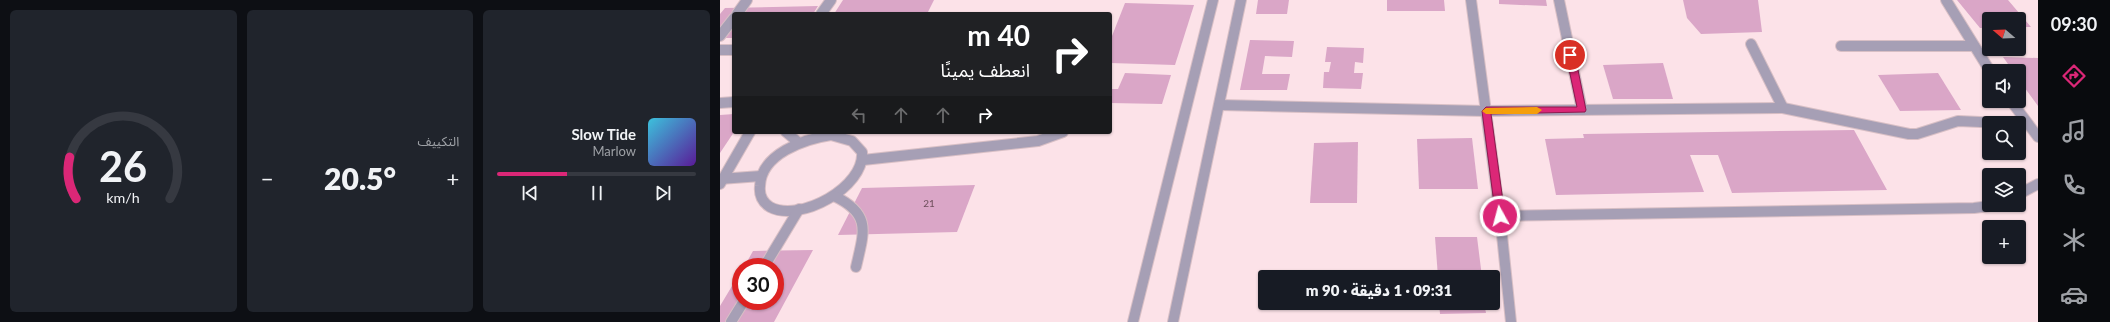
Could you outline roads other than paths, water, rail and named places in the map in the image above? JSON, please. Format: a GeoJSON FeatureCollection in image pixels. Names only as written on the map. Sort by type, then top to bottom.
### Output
{"type":"FeatureCollection","features":[{"type":"Feature","properties":{"kind":"street"},"geometry":{"type":"LineString","coordinates":[[738,12],[747,0]]}},
{"type":"Feature","properties":{"kind":"street"},"geometry":{"type":"LineString","coordinates":[[822,12],[831,0]]}},
{"type":"Feature","properties":{"kind":"street"},"geometry":{"type":"LineString","coordinates":[[1133,322],[1213,0]]}},
{"type":"Feature","properties":{"kind":"street"},"geometry":{"type":"LineString","coordinates":[[1173,322],[1242,0]]}},
{"type":"Feature","properties":{"kind":"street"},"geometry":{"type":"LineString","coordinates":[[1471,0],[1500,216],[1511,322]]}},
{"type":"Feature","properties":{"kind":"street"},"geometry":{"type":"LineString","coordinates":[[1559,0],[1582,110]]}},
{"type":"Feature","properties":{"kind":"street"},"geometry":{"type":"LineString","coordinates":[[1946,0],[1986,64]]}},
{"type":"Feature","properties":{"kind":"street"},"geometry":{"type":"LineString","coordinates":[[720,36],[732,21]]}},
{"type":"Feature","properties":{"kind":"street"},"geometry":{"type":"LineString","coordinates":[[1751,44],[1783,108]]}},
{"type":"Feature","properties":{"kind":"street"},"geometry":{"type":"LineString","coordinates":[[1841,46],[1974,46]]}},
{"type":"Feature","properties":{"kind":"street"},"geometry":{"type":"LineString","coordinates":[[720,50],[732,50]]}},
{"type":"Feature","properties":{"kind":"street"},"geometry":{"type":"LineString","coordinates":[[720,103],[732,102]]}},
{"type":"Feature","properties":{"kind":"street"},"geometry":{"type":"LineString","coordinates":[[1220,105],[1486,111],[1783,108],[1902,134],[1917,134],[1958,120],[1982,122]]}},
{"type":"Feature","properties":{"kind":"street"},"geometry":{"type":"LineString","coordinates":[[2026,124],[2038,125]]}},
{"type":"Feature","properties":{"kind":"street"},"geometry":{"type":"LineString","coordinates":[[2026,127],[2038,137]]}},
{"type":"Feature","properties":{"kind":"street"},"geometry":{"type":"LineString","coordinates":[[721,181],[749,134]]}},
{"type":"Feature","properties":{"kind":"street"},"geometry":{"type":"LineString","coordinates":[[788,134],[799,143]]}},
{"type":"Feature","properties":{"kind":"street"},"geometry":{"type":"LineString","coordinates":[[863,160],[1038,141],[1057,134]]}},
{"type":"Feature","properties":{"kind":"street"},"geometry":{"type":"LineString","coordinates":[[831,135],[845,136],[856,141],[859,145],[862,150],[863,160],[858,172],[848,185],[834,196],[817,204],[799,210],[782,210],[769,206],[761,199],[758,188],[761,176],[770,164],[783,152],[799,143],[815,137],[831,135]]}},
{"type":"Feature","properties":{"kind":"street"},"geometry":{"type":"LineString","coordinates":[[721,181],[761,176]]}},
{"type":"Feature","properties":{"kind":"street"},"geometry":{"type":"LineString","coordinates":[[2026,190],[2038,184]]}},
{"type":"Feature","properties":{"kind":"street"},"geometry":{"type":"LineString","coordinates":[[834,196],[848,202],[858,211],[863,224],[856,267]]}},
{"type":"Feature","properties":{"kind":"street"},"geometry":{"type":"LineString","coordinates":[[1500,216],[1982,207]]}},
{"type":"Feature","properties":{"kind":"street"},"geometry":{"type":"LineString","coordinates":[[770,258],[799,210]]}},
{"type":"Feature","properties":{"kind":"street"},"geometry":{"type":"LineString","coordinates":[[731,322],[738,310]]}}]}
